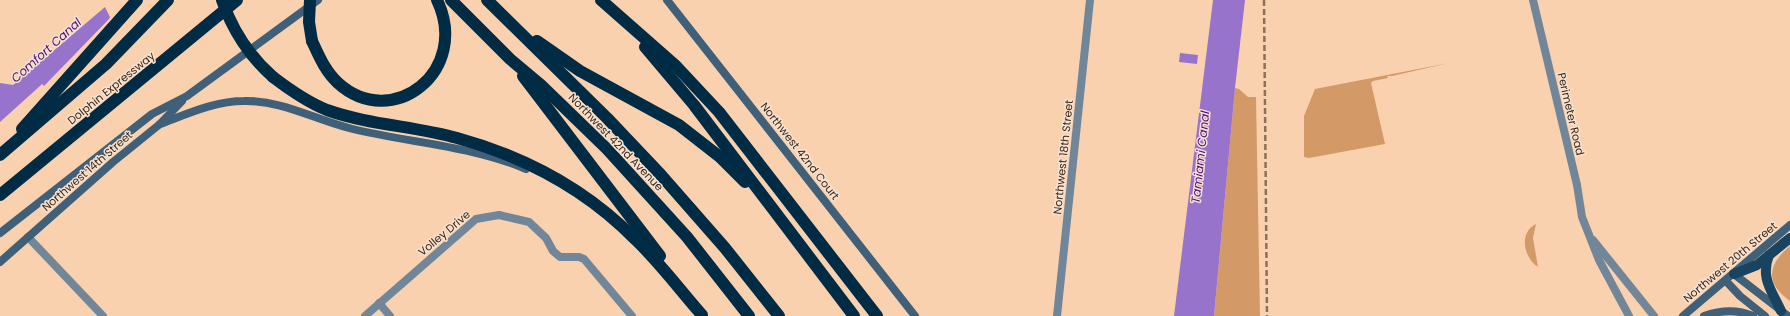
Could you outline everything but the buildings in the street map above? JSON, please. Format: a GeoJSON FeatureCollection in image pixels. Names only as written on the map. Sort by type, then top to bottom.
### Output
{"type":"FeatureCollection","features":[{"type":"Feature","properties":{"kind":"highway"},"geometry":{"type":"LineString","coordinates":[[0,154],[138,0]]}},
{"type":"Feature","properties":{"kind":"highway","name":"Dolphin Expressway"},"geometry":{"type":"LineString","coordinates":[[0,154],[100,69],[168,0]]}},
{"type":"Feature","properties":{"kind":"highway"},"geometry":{"type":"LineString","coordinates":[[222,0],[231,23],[247,48],[274,77],[302,97],[328,110],[456,137],[502,151],[550,174],[594,203],[647,251],[702,316]]}},
{"type":"Feature","properties":{"kind":"highway","name":"Dolphin Expressway"},"geometry":{"type":"LineString","coordinates":[[0,195],[237,0]]}},
{"type":"Feature","properties":{"kind":"highway"},"geometry":{"type":"LineString","coordinates":[[310,0],[308,22],[312,41],[328,72],[339,84],[350,92],[360,96],[376,99],[388,99],[418,89],[429,79],[439,66],[446,44],[446,28],[436,0]]}},
{"type":"Feature","properties":{"kind":"highway","name":"Northwest 42nd Avenue"},"geometry":{"type":"LineString","coordinates":[[451,0],[510,59],[547,90],[607,149],[656,201],[687,237],[749,316]]}},
{"type":"Feature","properties":{"kind":"highway","name":"Northwest 42nd Avenue"},"geometry":{"type":"LineString","coordinates":[[487,0],[508,19],[661,175],[725,248],[779,316]]}},
{"type":"Feature","properties":{"kind":"highway"},"geometry":{"type":"LineString","coordinates":[[601,0],[676,66],[719,112],[877,316]]}},
{"type":"Feature","properties":{"kind":"highway"},"geometry":{"type":"LineString","coordinates":[[508,19],[564,61],[669,119],[689,132],[720,157],[776,215]]}},
{"type":"Feature","properties":{"kind":"highway"},"geometry":{"type":"LineString","coordinates":[[622,20],[682,90],[854,316]]}},
{"type":"Feature","properties":{"kind":"highway"},"geometry":{"type":"LineString","coordinates":[[510,59],[648,239],[702,316]]}},
{"type":"Feature","properties":{"kind":"main road"},"geometry":{"type":"LineString","coordinates":[[1730,277],[1757,265],[1790,238]]}},
{"type":"Feature","properties":{"kind":"main road"},"geometry":{"type":"LineString","coordinates":[[1770,255],[1766,266],[1766,280],[1785,313]]}},
{"type":"Feature","properties":{"kind":"street","name":"Northwest 14th Street"},"geometry":{"type":"LineString","coordinates":[[0,262],[109,166],[160,124],[188,96],[318,0]]}},
{"type":"Feature","properties":{"kind":"street","name":"Northwest 42nd Court"},"geometry":{"type":"LineString","coordinates":[[667,0],[915,316]]}},
{"type":"Feature","properties":{"kind":"street","name":"Northwest 18th Street"},"geometry":{"type":"LineString","coordinates":[[1057,316],[1090,0]]}},
{"type":"Feature","properties":{"kind":"street","name":"Perimeter Road"},"geometry":{"type":"LineString","coordinates":[[1532,0],[1587,233],[1599,260],[1629,316]]}},
{"type":"Feature","properties":{"kind":"street","name":"Northwest 14th Street"},"geometry":{"type":"LineString","coordinates":[[0,234],[152,114],[188,96]]}},
{"type":"Feature","properties":{"kind":"street"},"geometry":{"type":"LineString","coordinates":[[160,124],[224,103],[245,101],[270,103],[348,128],[492,157],[535,173],[594,203]]}},
{"type":"Feature","properties":{"kind":"street","name":"Volley Drive"},"geometry":{"type":"LineString","coordinates":[[365,316],[476,219],[499,215],[529,222],[546,238],[554,251],[560,257],[579,257],[584,259],[632,316]]}},
{"type":"Feature","properties":{"kind":"street","name":"Northwest 20th Street"},"geometry":{"type":"LineString","coordinates":[[1684,316],[1790,225]]}},
{"type":"Feature","properties":{"kind":"street","name":"Perimeter Road"},"geometry":{"type":"LineString","coordinates":[[1587,233],[1654,316]]}},
{"type":"Feature","properties":{"kind":"street"},"geometry":{"type":"LineString","coordinates":[[28,237],[103,316]]}},
{"type":"Feature","properties":{"kind":"street"},"geometry":{"type":"LineString","coordinates":[[1730,277],[1785,313]]}},
{"type":"Feature","properties":{"kind":"street"},"geometry":{"type":"LineString","coordinates":[[1730,277],[1735,290],[1765,316]]}},
{"type":"Feature","properties":{"kind":"street"},"geometry":{"type":"LineString","coordinates":[[379,303],[390,316]]}},
{"type":"Feature","properties":{"kind":"street"},"geometry":{"type":"LineString","coordinates":[[1704,316],[1717,312],[1732,311],[1753,316]]}},
{"type":"Feature","properties":{"kind":"street"},"geometry":{"type":"LineString","coordinates":[[1684,316],[1693,316]]}},
{"type":"Feature","properties":{"kind":"shaded area"},"geometry":{"type":"Polygon","coordinates":[[[1449,63],[1387,76],[1388,78],[1373,81],[1371,83],[1385,144],[1309,158],[1304,157],[1304,116],[1315,89],[1449,63]]]}},
{"type":"Feature","properties":{"kind":"shaded area"},"geometry":{"type":"Polygon","coordinates":[[[1235,88],[1239,89],[1248,97],[1256,97],[1260,316],[1214,316],[1235,88]]]}},
{"type":"Feature","properties":{"kind":"shaded area"},"geometry":{"type":"Polygon","coordinates":[[[1536,224],[1533,238],[1538,267],[1529,258],[1525,246],[1527,233],[1530,228],[1536,224]]]}},
{"type":"Feature","properties":{"kind":"shaded area"},"geometry":{"type":"Polygon","coordinates":[[[1790,246],[1790,301],[1776,287],[1772,274],[1773,267],[1777,260],[1790,246]]]}},
{"type":"Feature","properties":{"kind":"water","name":"Tamiami Canal"},"geometry":{"type":"Polygon","coordinates":[[[1213,0],[1245,0],[1235,88],[1214,316],[1174,316],[1213,0]]]}},
{"type":"Feature","properties":{"kind":"water"},"geometry":{"type":"Polygon","coordinates":[[[105,7],[110,17],[109,19],[44,86],[42,84],[0,122],[0,83],[13,85],[105,7]]]}},
{"type":"Feature","properties":{"kind":"water"},"geometry":{"type":"Polygon","coordinates":[[[1180,53],[1198,55],[1197,64],[1179,62],[1180,53]]]}},
{"type":"Feature","properties":{"kind":"railway"},"geometry":{"type":"LineString","coordinates":[[1264,0],[1267,316]]}},
{"type":"Feature","properties":{"kind":"water label","name":"Comfort Canal"},"geometry":{"type":"Point","coordinates":[46,50]}}]}
